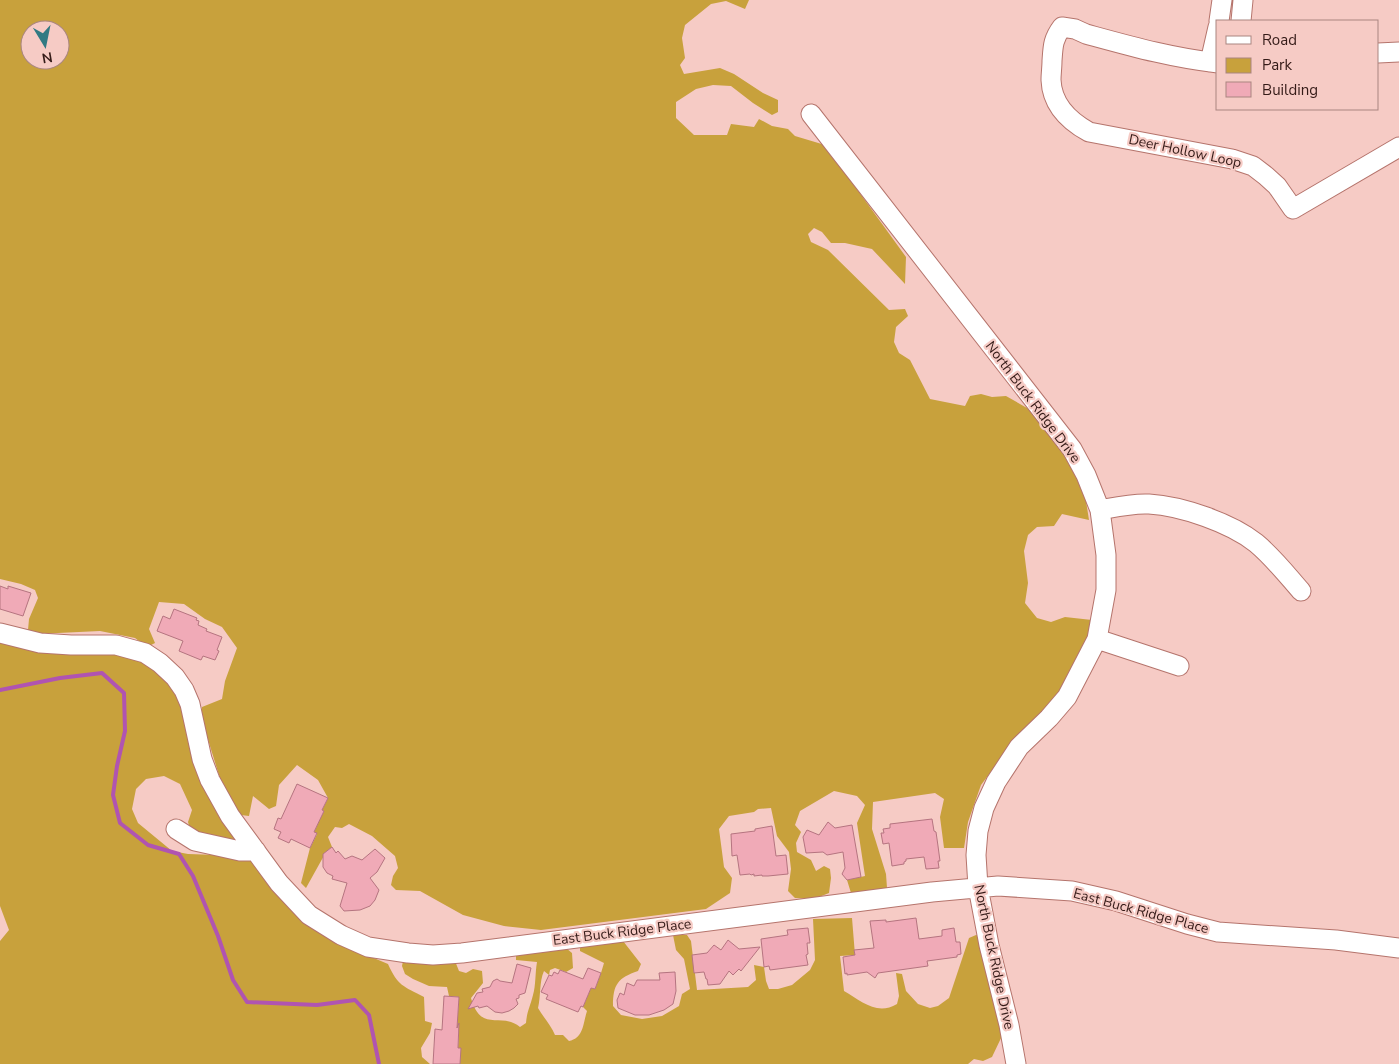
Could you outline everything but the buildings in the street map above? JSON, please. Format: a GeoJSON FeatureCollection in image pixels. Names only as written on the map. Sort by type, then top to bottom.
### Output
{"type":"FeatureCollection","features":[{"type":"Feature","properties":{"kind":"street"},"geometry":{"type":"LineString","coordinates":[[1219,20],[1222,0]]}},
{"type":"Feature","properties":{"kind":"street"},"geometry":{"type":"LineString","coordinates":[[1241,20],[1243,0]]}},
{"type":"Feature","properties":{"kind":"street","name":"Deer Hollow Loop"},"geometry":{"type":"LineString","coordinates":[[1214,62],[1166,55],[1086,34],[1076,29],[1062,27],[1055,36],[1051,81],[1058,105],[1067,117],[1089,132],[1232,158],[1253,166],[1266,176],[1277,186],[1293,209],[1399,147]]}},
{"type":"Feature","properties":{"kind":"street"},"geometry":{"type":"LineString","coordinates":[[1214,62],[1216,44]]}},
{"type":"Feature","properties":{"kind":"street"},"geometry":{"type":"LineString","coordinates":[[1379,53],[1399,52]]}},
{"type":"Feature","properties":{"kind":"street","name":"North Buck Ridge Drive"},"geometry":{"type":"LineString","coordinates":[[811,114],[1072,449],[1086,475],[1100,510],[1106,555],[1106,590],[1097,640],[1067,698],[1020,747],[996,782],[984,808],[978,830],[976,855],[978,887],[989,945],[1009,1024],[1016,1064]]}},
{"type":"Feature","properties":{"kind":"street"},"geometry":{"type":"LineString","coordinates":[[1100,510],[1150,504],[1203,516],[1235,529],[1256,543],[1301,591]]}},
{"type":"Feature","properties":{"kind":"street","name":"East Buck Ridge Place"},"geometry":{"type":"LineString","coordinates":[[0,633],[40,643],[116,645],[145,653],[160,663],[175,677],[184,690],[190,704],[202,759],[210,780],[230,816],[279,884],[309,915],[341,935],[368,947],[433,955],[462,953],[624,931],[998,886],[1072,891],[1218,932],[1336,940],[1399,948]]}},
{"type":"Feature","properties":{"kind":"street"},"geometry":{"type":"LineString","coordinates":[[1097,640],[1179,666]]}},
{"type":"Feature","properties":{"kind":"street"},"geometry":{"type":"LineString","coordinates":[[176,829],[195,840],[240,851],[256,851]]}},
{"type":"Feature","properties":{"kind":"green space"},"geometry":{"type":"Polygon","coordinates":[[[0,0],[749,0],[745,9],[726,1],[711,4],[685,25],[682,38],[685,58],[680,65],[684,74],[720,68],[734,74],[763,93],[778,100],[778,112],[772,115],[731,86],[713,85],[696,89],[676,102],[676,118],[694,135],[727,135],[731,124],[754,127],[759,119],[772,126],[788,129],[795,136],[825,145],[906,257],[905,284],[872,249],[845,243],[831,243],[822,232],[814,228],[808,234],[811,242],[828,250],[889,310],[905,309],[908,316],[896,327],[894,342],[899,353],[910,360],[930,399],[965,406],[970,396],[981,394],[992,397],[1006,396],[1034,412],[1071,465],[1086,501],[1089,520],[1062,514],[1054,526],[1037,527],[1028,535],[1024,551],[1028,583],[1025,603],[1037,618],[1051,622],[1065,617],[1092,620],[1087,646],[1074,671],[1045,713],[1005,753],[981,785],[968,822],[964,848],[944,848],[940,817],[944,799],[935,793],[873,802],[872,829],[886,874],[887,888],[851,893],[847,880],[865,876],[857,823],[865,805],[857,796],[834,791],[800,811],[795,825],[801,832],[796,843],[797,852],[811,860],[816,871],[824,866],[830,869],[829,893],[814,899],[795,898],[788,891],[791,869],[789,852],[777,836],[771,808],[758,809],[754,812],[729,816],[719,829],[724,867],[732,878],[730,893],[706,909],[541,930],[504,926],[463,915],[420,891],[396,890],[391,885],[393,876],[398,868],[395,856],[372,836],[349,824],[342,828],[335,827],[328,837],[332,847],[326,852],[306,888],[301,883],[310,848],[317,834],[314,832],[328,798],[318,780],[297,765],[279,785],[276,806],[269,809],[253,796],[249,816],[241,815],[222,785],[202,720],[202,707],[222,699],[225,681],[237,648],[222,627],[205,619],[184,604],[159,602],[149,629],[155,643],[147,647],[135,638],[100,631],[37,634],[28,630],[29,619],[38,598],[35,590],[21,584],[0,579],[0,0]]]}},
{"type":"Feature","properties":{"kind":"green space"},"geometry":{"type":"Polygon","coordinates":[[[0,639],[129,656],[152,667],[174,688],[236,838],[230,842],[214,839],[190,829],[188,822],[192,810],[180,784],[164,776],[146,779],[136,789],[132,809],[138,823],[172,851],[188,854],[252,858],[350,948],[388,964],[402,985],[424,997],[425,1021],[432,1023],[430,1033],[421,1048],[422,1057],[430,1064],[0,1064],[0,941],[9,930],[0,906],[0,639]]]}},
{"type":"Feature","properties":{"kind":"green space"},"geometry":{"type":"Polygon","coordinates":[[[852,918],[855,955],[840,956],[844,991],[863,1003],[876,1008],[890,1007],[897,1004],[899,996],[896,973],[902,974],[906,991],[918,1004],[930,1008],[938,1006],[949,998],[969,938],[976,935],[981,936],[1002,1036],[992,1057],[983,1061],[974,1059],[968,1064],[460,1064],[457,1026],[459,997],[449,996],[447,987],[429,986],[413,979],[405,974],[402,966],[403,961],[455,961],[459,971],[466,973],[473,969],[482,971],[483,983],[471,998],[475,1009],[486,1019],[506,1021],[520,1027],[526,1023],[534,991],[537,962],[516,960],[516,952],[566,948],[572,953],[573,968],[566,972],[555,968],[550,970],[549,975],[544,971],[541,980],[538,1008],[555,1035],[563,1035],[569,1041],[578,1037],[582,1029],[587,1011],[583,1007],[591,988],[595,989],[604,963],[580,951],[580,945],[623,941],[641,964],[638,971],[621,979],[618,983],[614,992],[613,1006],[621,1015],[642,1019],[662,1016],[679,1006],[682,994],[690,989],[684,959],[676,950],[673,935],[687,935],[691,941],[697,990],[748,987],[756,980],[754,965],[764,967],[769,989],[778,989],[792,985],[810,970],[815,960],[813,919],[852,918]]]}},
{"type":"Feature","properties":{"kind":"waterway"},"geometry":{"type":"LineString","coordinates":[[0,690],[60,678],[102,673],[124,693],[125,731],[113,795],[120,823],[148,845],[179,854],[193,876],[218,936],[233,980],[247,1002],[317,1005],[355,1000],[369,1015],[379,1064]]}}]}
